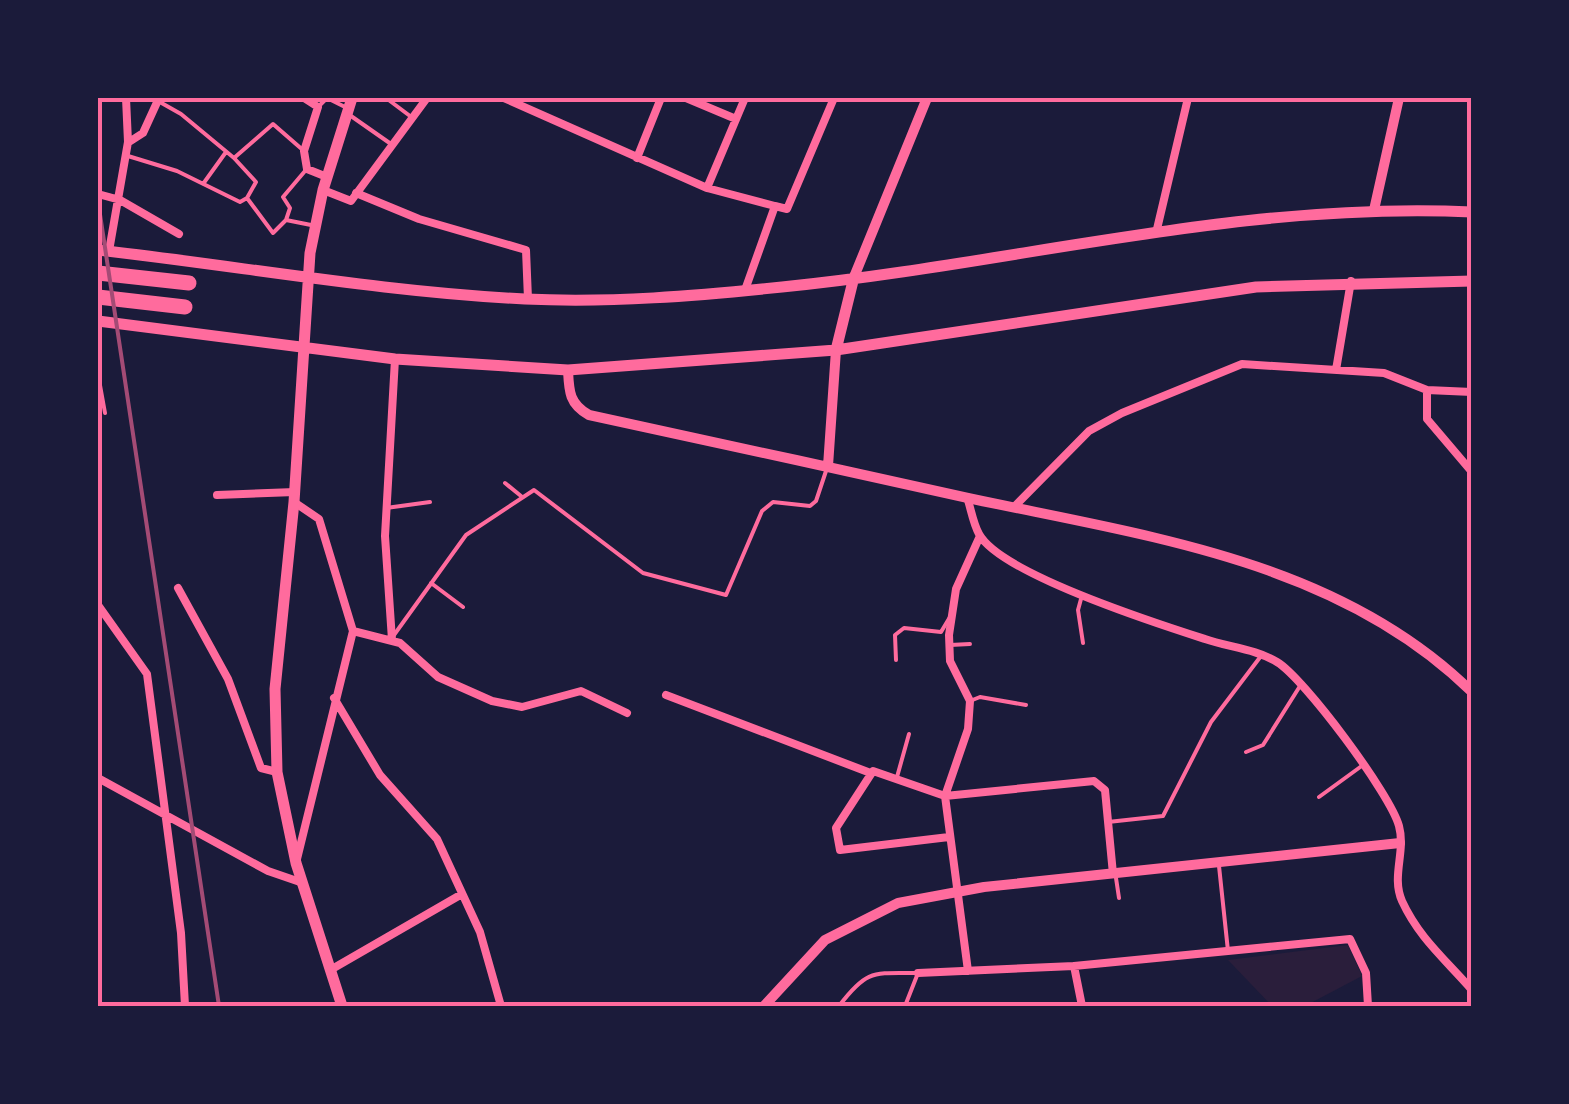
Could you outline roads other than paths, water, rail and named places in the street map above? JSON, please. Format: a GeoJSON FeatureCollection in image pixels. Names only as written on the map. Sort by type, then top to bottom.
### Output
{"type":"FeatureCollection","features":[{"type":"Feature","properties":{"kind":"highway"},"geometry":{"type":"LineString","coordinates":[[98,272],[189,283]]}},
{"type":"Feature","properties":{"kind":"highway"},"geometry":{"type":"LineString","coordinates":[[98,297],[185,307]]}},
{"type":"Feature","properties":{"kind":"main road"},"geometry":{"type":"LineString","coordinates":[[342,1006],[300,882],[278,772],[274,689],[294,497],[307,278],[314,226],[349,107]]}},
{"type":"Feature","properties":{"kind":"main road"},"geometry":{"type":"LineString","coordinates":[[103,250],[307,278],[528,299],[598,300],[744,290],[854,277],[1157,229],[1374,210],[1472,212]]}},
{"type":"Feature","properties":{"kind":"main road"},"geometry":{"type":"LineString","coordinates":[[836,350],[854,277]]}},
{"type":"Feature","properties":{"kind":"main road"},"geometry":{"type":"LineString","coordinates":[[98,320],[396,360],[568,370],[836,350],[1176,296],[1351,281],[1472,281]]}},
{"type":"Feature","properties":{"kind":"street"},"geometry":{"type":"LineString","coordinates":[[103,250],[120,200],[128,142],[126,98]]}},
{"type":"Feature","properties":{"kind":"street"},"geometry":{"type":"LineString","coordinates":[[304,98],[318,107],[304,150],[307,169],[351,202],[427,98]]}},
{"type":"Feature","properties":{"kind":"street"},"geometry":{"type":"LineString","coordinates":[[504,98],[706,188],[787,209],[834,98]]}},
{"type":"Feature","properties":{"kind":"street"},"geometry":{"type":"LineString","coordinates":[[636,158],[661,98]]}},
{"type":"Feature","properties":{"kind":"street"},"geometry":{"type":"LineString","coordinates":[[686,98],[736,118]]}},
{"type":"Feature","properties":{"kind":"street"},"geometry":{"type":"LineString","coordinates":[[706,188],[744,98]]}},
{"type":"Feature","properties":{"kind":"street"},"geometry":{"type":"LineString","coordinates":[[854,277],[927,98]]}},
{"type":"Feature","properties":{"kind":"street"},"geometry":{"type":"LineString","coordinates":[[1157,229],[1188,98]]}},
{"type":"Feature","properties":{"kind":"street"},"geometry":{"type":"LineString","coordinates":[[1374,210],[1400,98]]}},
{"type":"Feature","properties":{"kind":"street"},"geometry":{"type":"LineString","coordinates":[[128,142],[143,133],[158,99]]}},
{"type":"Feature","properties":{"kind":"street"},"geometry":{"type":"LineString","coordinates":[[356,193],[419,218],[526,250],[528,299]]}},
{"type":"Feature","properties":{"kind":"street"},"geometry":{"type":"LineString","coordinates":[[98,194],[120,200],[179,234]]}},
{"type":"Feature","properties":{"kind":"street"},"geometry":{"type":"LineString","coordinates":[[744,290],[775,206]]}},
{"type":"Feature","properties":{"kind":"street"},"geometry":{"type":"LineString","coordinates":[[1336,370],[1351,281]]}},
{"type":"Feature","properties":{"kind":"street"},"geometry":{"type":"LineString","coordinates":[[828,466],[836,350]]}},
{"type":"Feature","properties":{"kind":"street"},"geometry":{"type":"LineString","coordinates":[[392,640],[386,508],[396,360]]}},
{"type":"Feature","properties":{"kind":"street"},"geometry":{"type":"LineString","coordinates":[[1014,508],[1089,431],[1122,412],[1242,364],[1384,373],[1428,390],[1472,392]]}},
{"type":"Feature","properties":{"kind":"street"},"geometry":{"type":"LineString","coordinates":[[568,370],[570,396],[577,408],[589,415],[1014,508],[1288,575],[1390,625],[1472,692]]}},
{"type":"Feature","properties":{"kind":"street"},"geometry":{"type":"LineString","coordinates":[[1428,390],[1427,419],[1472,472]]}},
{"type":"Feature","properties":{"kind":"street"},"geometry":{"type":"LineString","coordinates":[[216,495],[294,497],[319,518],[354,631],[334,698],[296,863]]}},
{"type":"Feature","properties":{"kind":"street"},"geometry":{"type":"LineString","coordinates":[[967,498],[980,536],[1032,573],[1082,596],[1278,663],[1336,725],[1386,798],[1400,827],[1396,880],[1400,896],[1421,938],[1472,990]]}},
{"type":"Feature","properties":{"kind":"street"},"geometry":{"type":"LineString","coordinates":[[968,971],[945,796],[968,729],[970,701],[950,661],[950,617],[956,589],[980,536]]}},
{"type":"Feature","properties":{"kind":"street"},"geometry":{"type":"LineString","coordinates":[[178,588],[228,679],[261,768],[278,772]]}},
{"type":"Feature","properties":{"kind":"street"},"geometry":{"type":"LineString","coordinates":[[98,605],[147,674],[185,1006]]}},
{"type":"Feature","properties":{"kind":"street"},"geometry":{"type":"LineString","coordinates":[[354,631],[392,640],[412,651],[438,676],[492,700],[522,707],[581,691],[627,712]]}},
{"type":"Feature","properties":{"kind":"street"},"geometry":{"type":"LineString","coordinates":[[666,695],[868,772],[945,796],[1094,781],[1104,790],[1114,874]]}},
{"type":"Feature","properties":{"kind":"street"},"geometry":{"type":"LineString","coordinates":[[334,698],[380,775],[437,839],[480,932],[502,1006]]}},
{"type":"Feature","properties":{"kind":"street"},"geometry":{"type":"LineString","coordinates":[[868,772],[836,828],[840,850],[949,837]]}},
{"type":"Feature","properties":{"kind":"street"},"geometry":{"type":"LineString","coordinates":[[98,778],[268,871],[300,882]]}},
{"type":"Feature","properties":{"kind":"street"},"geometry":{"type":"LineString","coordinates":[[764,1006],[797,966],[844,926],[898,903],[955,891],[1400,843]]}},
{"type":"Feature","properties":{"kind":"street"},"geometry":{"type":"LineString","coordinates":[[332,970],[462,894]]}},
{"type":"Feature","properties":{"kind":"street"},"geometry":{"type":"LineString","coordinates":[[918,973],[1074,966],[1350,939],[1366,973],[1368,1006]]}},
{"type":"Feature","properties":{"kind":"street"},"geometry":{"type":"LineString","coordinates":[[1074,966],[1082,1006]]}},
{"type":"Feature","properties":{"kind":"lane"},"geometry":{"type":"LineString","coordinates":[[318,107],[327,98],[349,107],[390,144]]}},
{"type":"Feature","properties":{"kind":"lane"},"geometry":{"type":"LineString","coordinates":[[386,98],[411,117]]}},
{"type":"Feature","properties":{"kind":"lane"},"geometry":{"type":"LineString","coordinates":[[126,156],[204,184],[240,202],[256,182],[234,158],[158,99]]}},
{"type":"Feature","properties":{"kind":"lane"},"geometry":{"type":"LineString","coordinates":[[234,158],[273,124],[304,150]]}},
{"type":"Feature","properties":{"kind":"lane"},"geometry":{"type":"LineString","coordinates":[[204,184],[226,152]]}},
{"type":"Feature","properties":{"kind":"lane"},"geometry":{"type":"LineString","coordinates":[[247,198],[274,233],[286,220],[290,208],[283,197],[307,169]]}},
{"type":"Feature","properties":{"kind":"lane"},"geometry":{"type":"LineString","coordinates":[[286,220],[314,226]]}},
{"type":"Feature","properties":{"kind":"lane"},"geometry":{"type":"LineString","coordinates":[[98,374],[105,413]]}},
{"type":"Feature","properties":{"kind":"lane"},"geometry":{"type":"LineString","coordinates":[[392,640],[466,535],[534,490],[643,573],[726,595],[762,511],[773,502],[810,506],[816,501],[828,466]]}},
{"type":"Feature","properties":{"kind":"lane"},"geometry":{"type":"LineString","coordinates":[[505,484],[522,497]]}},
{"type":"Feature","properties":{"kind":"lane"},"geometry":{"type":"LineString","coordinates":[[386,508],[430,502]]}},
{"type":"Feature","properties":{"kind":"lane"},"geometry":{"type":"LineString","coordinates":[[430,582],[463,607]]}},
{"type":"Feature","properties":{"kind":"lane"},"geometry":{"type":"LineString","coordinates":[[1082,596],[1078,610],[1084,643]]}},
{"type":"Feature","properties":{"kind":"lane"},"geometry":{"type":"LineString","coordinates":[[896,660],[895,636],[904,628],[941,632],[950,617]]}},
{"type":"Feature","properties":{"kind":"lane"},"geometry":{"type":"LineString","coordinates":[[950,645],[970,644]]}},
{"type":"Feature","properties":{"kind":"lane"},"geometry":{"type":"LineString","coordinates":[[1108,822],[1163,816],[1211,722],[1258,665],[1261,655]]}},
{"type":"Feature","properties":{"kind":"lane"},"geometry":{"type":"LineString","coordinates":[[948,675],[950,661]]}},
{"type":"Feature","properties":{"kind":"lane"},"geometry":{"type":"LineString","coordinates":[[1246,752],[1263,745],[1300,686]]}},
{"type":"Feature","properties":{"kind":"lane"},"geometry":{"type":"LineString","coordinates":[[970,701],[980,697],[1026,704]]}},
{"type":"Feature","properties":{"kind":"lane"},"geometry":{"type":"LineString","coordinates":[[896,781],[908,734]]}},
{"type":"Feature","properties":{"kind":"lane"},"geometry":{"type":"LineString","coordinates":[[1319,797],[1364,765]]}},
{"type":"Feature","properties":{"kind":"lane"},"geometry":{"type":"LineString","coordinates":[[1218,862],[1228,951]]}},
{"type":"Feature","properties":{"kind":"lane"},"geometry":{"type":"LineString","coordinates":[[1114,874],[1120,898]]}},
{"type":"Feature","properties":{"kind":"lane"},"geometry":{"type":"LineString","coordinates":[[839,1006],[859,980],[871,973],[918,973],[905,1006]]}},
{"type":"Feature","properties":{"kind":"railway"},"geometry":{"type":"LineString","coordinates":[[98,201],[219,1006]]}}]}
